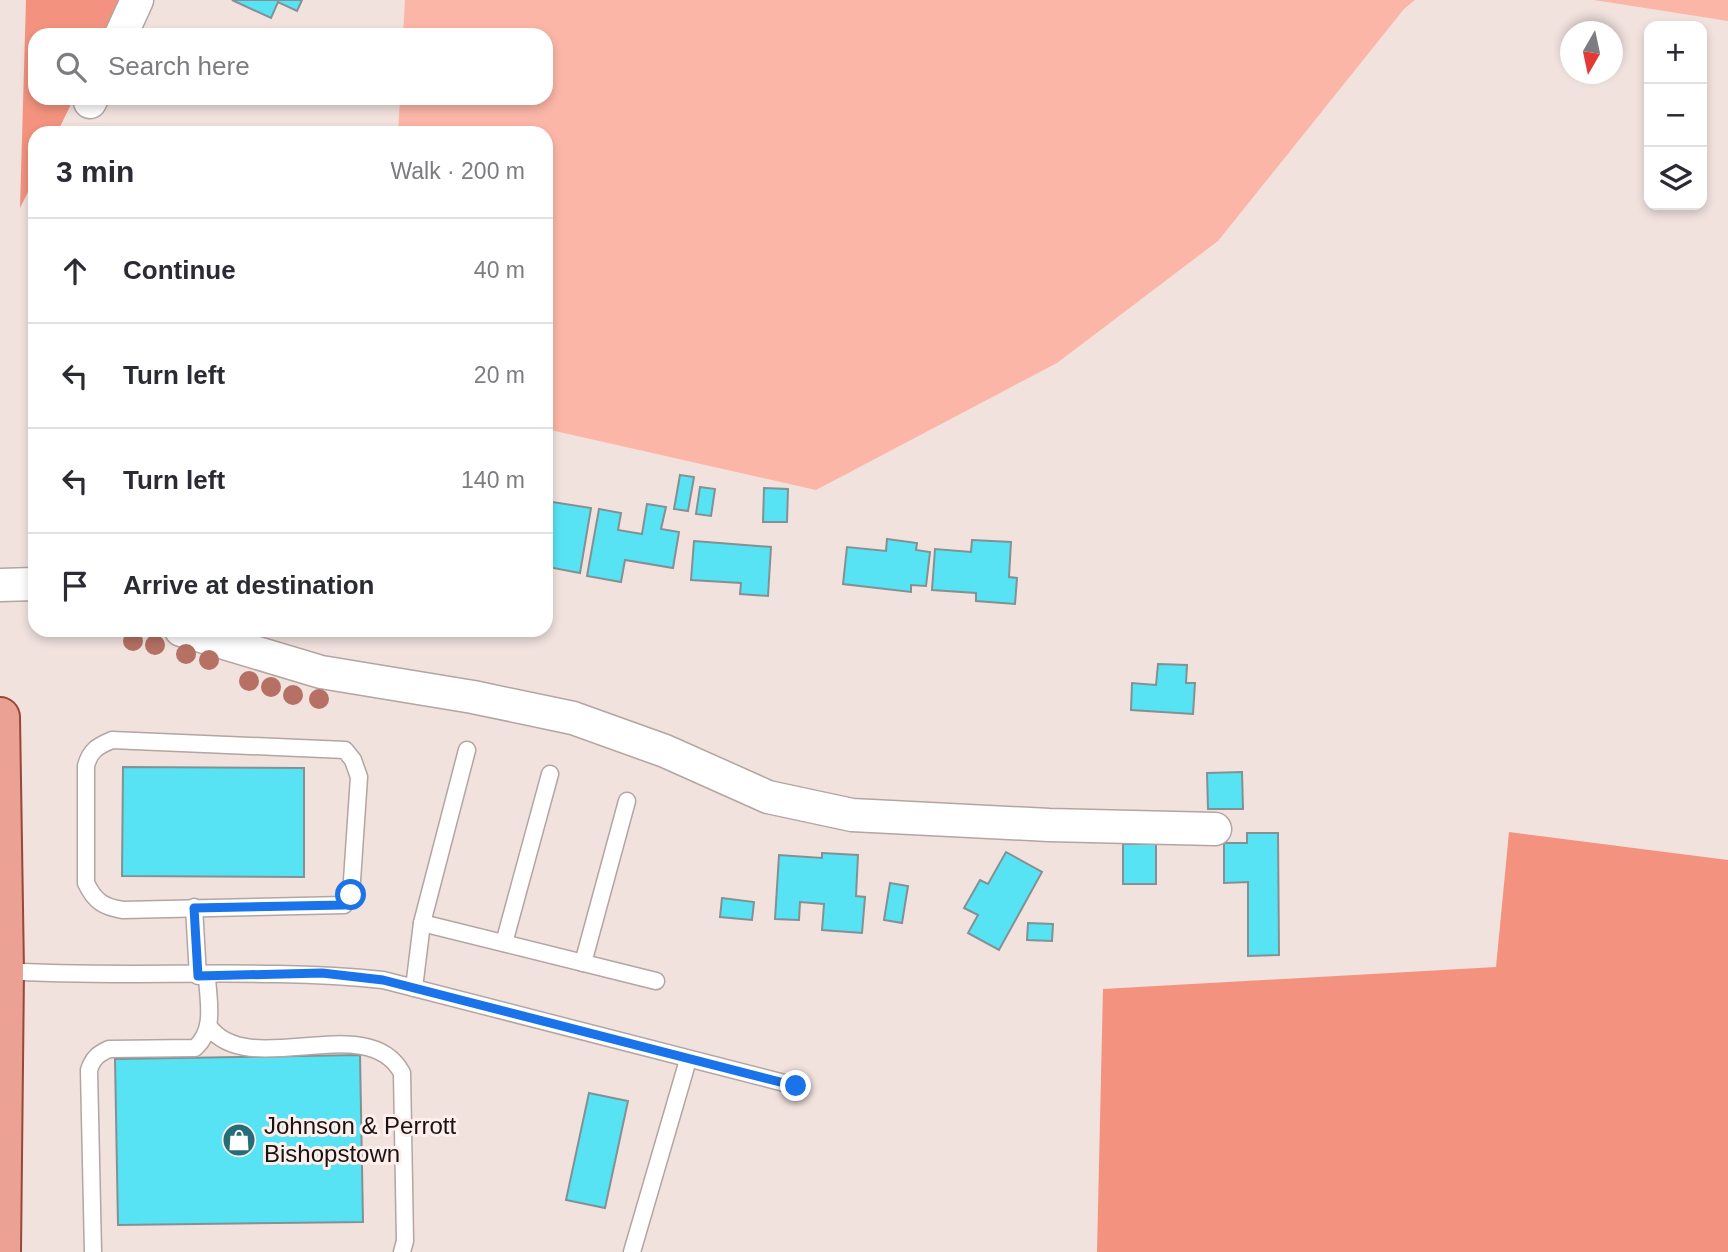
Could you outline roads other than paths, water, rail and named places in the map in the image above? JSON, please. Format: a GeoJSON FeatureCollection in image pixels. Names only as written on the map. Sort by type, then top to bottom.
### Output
{"type":"FeatureCollection","features":[{"type":"Feature","properties":{"kind":"main road"},"geometry":{"type":"LineString","coordinates":[[0,716],[4,971],[1,1241]]}},
{"type":"Feature","properties":{"kind":"street"},"geometry":{"type":"LineString","coordinates":[[124,28],[138,0]]}},
{"type":"Feature","properties":{"kind":"street"},"geometry":{"type":"LineString","coordinates":[[0,585],[28,584]]}},
{"type":"Feature","properties":{"kind":"street"},"geometry":{"type":"LineString","coordinates":[[204,637],[321,672],[473,696],[573,718],[665,751],[768,797],[852,815],[1049,825],[1215,829]]}},
{"type":"Feature","properties":{"kind":"lane"},"geometry":{"type":"LineString","coordinates":[[112,740],[345,750],[353,761],[359,778],[351,895],[344,905],[194,908],[123,910],[105,907],[93,897],[86,883],[88,755],[112,740]]}},
{"type":"Feature","properties":{"kind":"lane"},"geometry":{"type":"LineString","coordinates":[[414,988],[422,923],[467,750]]}},
{"type":"Feature","properties":{"kind":"lane"},"geometry":{"type":"LineString","coordinates":[[504,943],[551,774]]}},
{"type":"Feature","properties":{"kind":"lane"},"geometry":{"type":"LineString","coordinates":[[583,963],[627,801]]}},
{"type":"Feature","properties":{"kind":"lane"},"geometry":{"type":"LineString","coordinates":[[93,1252],[90,1247],[89,1083],[92,1062],[97,1055],[109,1049],[195,1048],[204,1040],[209,1028],[194,908]]}},
{"type":"Feature","properties":{"kind":"lane"},"geometry":{"type":"LineString","coordinates":[[422,923],[656,981]]}},
{"type":"Feature","properties":{"kind":"lane"},"geometry":{"type":"LineString","coordinates":[[4,971],[106,976],[322,973],[383,980],[796,1086]]}},
{"type":"Feature","properties":{"kind":"lane"},"geometry":{"type":"LineString","coordinates":[[209,1028],[217,1038],[241,1047],[365,1046],[397,1064],[402,1073],[405,1241],[402,1252]]}},
{"type":"Feature","properties":{"kind":"lane"},"geometry":{"type":"LineString","coordinates":[[632,1252],[688,1060]]}},
{"type":"Feature","properties":{"kind":"place","name":"Johnson & Perrott Bishopstown"},"geometry":{"type":"Point","coordinates":[239,1140]}}]}
